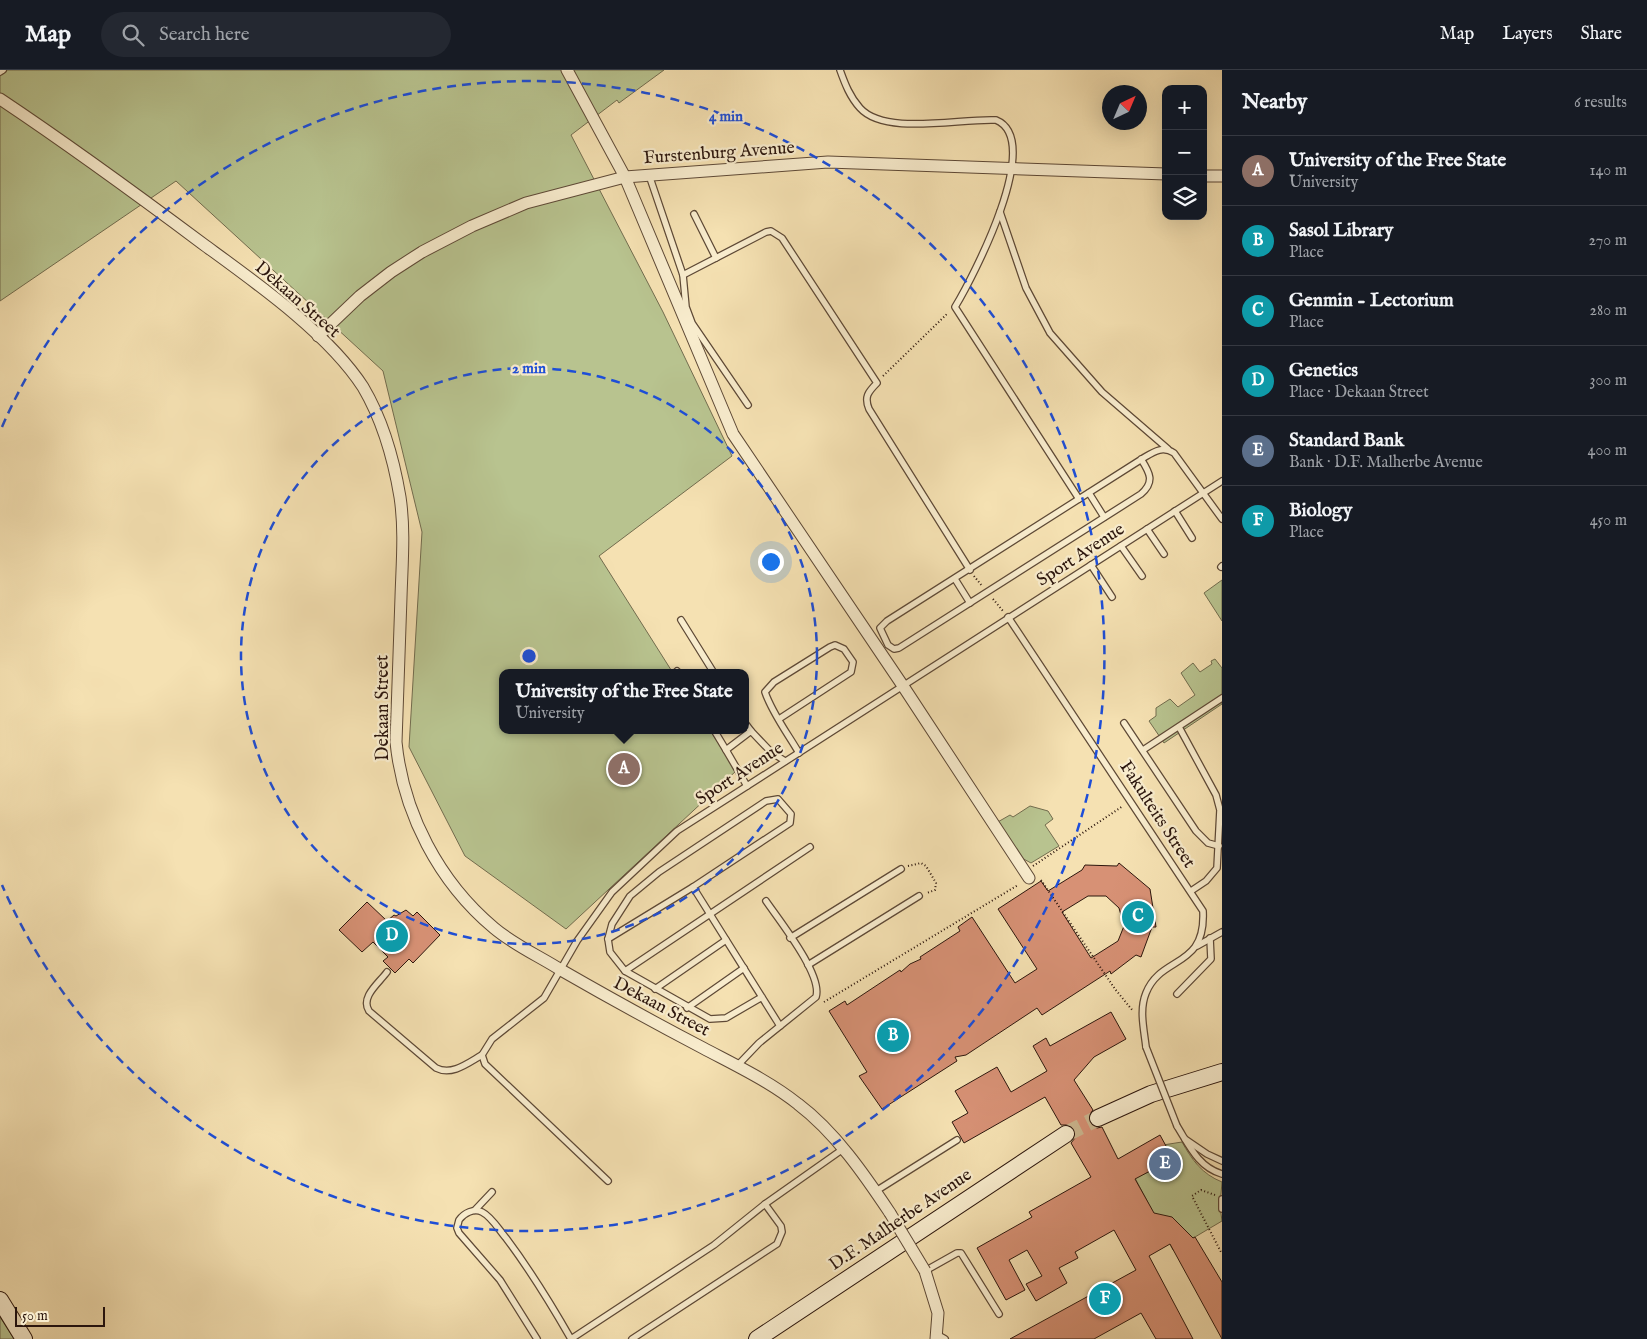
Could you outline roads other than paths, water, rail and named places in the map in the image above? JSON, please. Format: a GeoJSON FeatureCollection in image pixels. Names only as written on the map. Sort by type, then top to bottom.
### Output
{"type":"FeatureCollection","features":[{"type":"Feature","properties":{"kind":"street"},"geometry":{"type":"LineString","coordinates":[[567,70],[625,177],[733,434],[903,686],[1027,875]]}},
{"type":"Feature","properties":{"kind":"street","name":"Dekaan Street"},"geometry":{"type":"LineString","coordinates":[[0,99],[58,138],[229,263],[318,336],[346,365],[363,388],[376,414],[392,461],[400,498],[402,539],[396,742],[398,764],[406,794],[426,843],[453,885],[495,928],[513,942],[609,999],[736,1066],[797,1103],[816,1119],[843,1149],[876,1191],[925,1271],[938,1313],[940,1338]]}},
{"type":"Feature","properties":{"kind":"street","name":"Furstenburg Avenue"},"geometry":{"type":"LineString","coordinates":[[318,336],[360,296],[390,272],[447,239],[526,203],[625,177],[828,162],[1162,174]]}},
{"type":"Feature","properties":{"kind":"street"},"geometry":{"type":"LineString","coordinates":[[1207,176],[1222,176]]}},
{"type":"Feature","properties":{"kind":"street"},"geometry":{"type":"LineString","coordinates":[[1098,1118],[1151,1094],[1222,1072]]}},
{"type":"Feature","properties":{"kind":"street","name":"D.F. Malherbe Avenue"},"geometry":{"type":"LineString","coordinates":[[757,1339],[1066,1134]]}},
{"type":"Feature","properties":{"kind":"street"},"geometry":{"type":"LineString","coordinates":[[0,1300],[24,1339]]}},
{"type":"Feature","properties":{"kind":"lane"},"geometry":{"type":"LineString","coordinates":[[840,70],[849,94],[860,109],[872,117],[888,122],[905,123],[987,120],[1004,124],[1012,139],[1011,167],[1000,212],[986,249],[955,307],[1079,499]]}},
{"type":"Feature","properties":{"kind":"lane"},"geometry":{"type":"LineString","coordinates":[[649,175],[683,275],[686,307],[692,323],[748,405]]}},
{"type":"Feature","properties":{"kind":"lane"},"geometry":{"type":"LineString","coordinates":[[1000,212],[1026,288],[1050,333],[1102,392],[1174,453],[1222,519]]}},
{"type":"Feature","properties":{"kind":"lane"},"geometry":{"type":"LineString","coordinates":[[694,214],[716,258]]}},
{"type":"Feature","properties":{"kind":"lane"},"geometry":{"type":"LineString","coordinates":[[683,275],[766,232],[771,232],[782,238],[877,383],[866,396],[869,409],[970,570]]}},
{"type":"Feature","properties":{"kind":"lane"},"geometry":{"type":"LineString","coordinates":[[1142,459],[1150,474],[1148,488],[899,648],[894,649],[888,645],[881,632],[883,624],[1142,459],[1161,449],[1168,449]]}},
{"type":"Feature","properties":{"kind":"lane","name":"Sport Avenue"},"geometry":{"type":"LineString","coordinates":[[482,1055],[492,1039],[544,998],[560,969],[612,892],[677,831],[1222,480]]}},
{"type":"Feature","properties":{"kind":"lane"},"geometry":{"type":"LineString","coordinates":[[1089,493],[1104,517]]}},
{"type":"Feature","properties":{"kind":"lane"},"geometry":{"type":"LineString","coordinates":[[1175,511],[1192,538]]}},
{"type":"Feature","properties":{"kind":"lane"},"geometry":{"type":"LineString","coordinates":[[1148,528],[1164,554]]}},
{"type":"Feature","properties":{"kind":"lane"},"geometry":{"type":"LineString","coordinates":[[1121,546],[1142,576]]}},
{"type":"Feature","properties":{"kind":"lane"},"geometry":{"type":"LineString","coordinates":[[1091,565],[1112,597]]}},
{"type":"Feature","properties":{"kind":"lane"},"geometry":{"type":"LineString","coordinates":[[956,579],[970,603]]}},
{"type":"Feature","properties":{"kind":"lane","name":"Fakulteits Street"},"geometry":{"type":"LineString","coordinates":[[1008,618],[1132,801],[1203,911],[1204,926],[1197,946]]}},
{"type":"Feature","properties":{"kind":"lane"},"geometry":{"type":"LineString","coordinates":[[681,620],[712,669]]}},
{"type":"Feature","properties":{"kind":"lane"},"geometry":{"type":"LineString","coordinates":[[779,719],[851,672],[853,662],[844,649],[835,645],[830,647],[768,687],[765,692],[767,698],[779,719],[799,753]]}},
{"type":"Feature","properties":{"kind":"lane"},"geometry":{"type":"LineString","coordinates":[[1144,750],[1222,698]]}},
{"type":"Feature","properties":{"kind":"lane"},"geometry":{"type":"LineString","coordinates":[[1124,723],[1144,750],[1185,817],[1201,838],[1219,846]]}},
{"type":"Feature","properties":{"kind":"lane"},"geometry":{"type":"LineString","coordinates":[[1179,727],[1218,802],[1219,846],[1217,868],[1211,876],[1191,891]]}},
{"type":"Feature","properties":{"kind":"lane"},"geometry":{"type":"LineString","coordinates":[[749,728],[771,752],[785,762]]}},
{"type":"Feature","properties":{"kind":"lane"},"geometry":{"type":"LineString","coordinates":[[716,734],[747,786]]}},
{"type":"Feature","properties":{"kind":"lane"},"geometry":{"type":"LineString","coordinates":[[726,750],[747,734]]}},
{"type":"Feature","properties":{"kind":"lane"},"geometry":{"type":"LineString","coordinates":[[608,939],[693,887],[790,823],[791,814],[783,802],[772,798],[766,801],[659,872],[626,902],[612,924],[608,939],[610,952],[625,971],[687,1008],[710,1019],[719,1020],[762,997]]}},
{"type":"Feature","properties":{"kind":"lane"},"geometry":{"type":"LineString","coordinates":[[625,971],[810,847]]}},
{"type":"Feature","properties":{"kind":"lane"},"geometry":{"type":"LineString","coordinates":[[790,938],[901,869]]}},
{"type":"Feature","properties":{"kind":"lane"},"geometry":{"type":"LineString","coordinates":[[693,887],[780,1026]]}},
{"type":"Feature","properties":{"kind":"lane"},"geometry":{"type":"LineString","coordinates":[[808,966],[919,896]]}},
{"type":"Feature","properties":{"kind":"lane"},"geometry":{"type":"LineString","coordinates":[[736,1066],[759,1042],[816,996],[818,990],[808,966],[766,901]]}},
{"type":"Feature","properties":{"kind":"lane"},"geometry":{"type":"LineString","coordinates":[[1222,932],[1197,946],[1189,955],[1150,985],[1143,1006],[1146,1047],[1177,1126],[1187,1146],[1205,1165],[1222,1174]]}},
{"type":"Feature","properties":{"kind":"lane"},"geometry":{"type":"LineString","coordinates":[[1177,994],[1211,959],[1210,938]]}},
{"type":"Feature","properties":{"kind":"lane"},"geometry":{"type":"LineString","coordinates":[[655,989],[726,940]]}},
{"type":"Feature","properties":{"kind":"lane"},"geometry":{"type":"LineString","coordinates":[[687,1008],[744,968]]}},
{"type":"Feature","properties":{"kind":"lane"},"geometry":{"type":"LineString","coordinates":[[387,972],[367,997],[366,1006],[369,1011],[443,1072],[451,1071],[482,1055],[484,1064],[608,1181]]}},
{"type":"Feature","properties":{"kind":"lane"},"geometry":{"type":"LineString","coordinates":[[1185,1139],[1207,1154],[1222,1161]]}},
{"type":"Feature","properties":{"kind":"lane"},"geometry":{"type":"LineString","coordinates":[[876,1191],[957,1140]]}},
{"type":"Feature","properties":{"kind":"lane"},"geometry":{"type":"LineString","coordinates":[[475,1210],[483,1212],[496,1225],[531,1272],[571,1339],[714,1245],[765,1204],[843,1149]]}},
{"type":"Feature","properties":{"kind":"lane"},"geometry":{"type":"LineString","coordinates":[[492,1192],[475,1210],[459,1220],[457,1228],[459,1233],[500,1280],[537,1339]]}},
{"type":"Feature","properties":{"kind":"lane"},"geometry":{"type":"LineString","coordinates":[[1222,1198],[1222,1209]]}},
{"type":"Feature","properties":{"kind":"lane"},"geometry":{"type":"LineString","coordinates":[[632,1339],[777,1244],[782,1232],[765,1204]]}},
{"type":"Feature","properties":{"kind":"lane"},"geometry":{"type":"LineString","coordinates":[[925,1271],[957,1253],[961,1253],[1000,1314]]}},
{"type":"Feature","properties":{"kind":"tunnel"},"geometry":{"type":"LineString","coordinates":[[1066,1134],[1098,1118]]}},
{"type":"Feature","properties":{"kind":"place","name":"University of the Free State"},"geometry":{"type":"Point","coordinates":[624,769]}},
{"type":"Feature","properties":{"kind":"place","name":"Genmin - Lectorium"},"geometry":{"type":"Point","coordinates":[1138,917]}},
{"type":"Feature","properties":{"kind":"place","name":"Genetics"},"geometry":{"type":"Point","coordinates":[392,936]}},
{"type":"Feature","properties":{"kind":"place","name":"Sasol Library"},"geometry":{"type":"Point","coordinates":[893,1036]}},
{"type":"Feature","properties":{"kind":"place","name":"Standard Bank"},"geometry":{"type":"Point","coordinates":[1165,1164]}},
{"type":"Feature","properties":{"kind":"place","name":"Biology"},"geometry":{"type":"Point","coordinates":[1105,1299]}}]}
